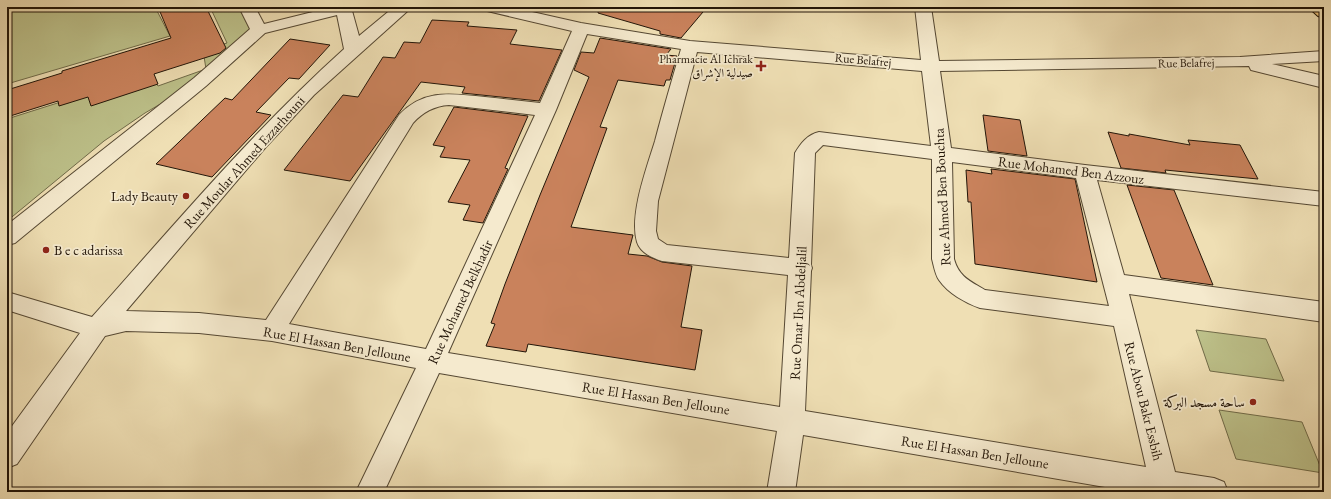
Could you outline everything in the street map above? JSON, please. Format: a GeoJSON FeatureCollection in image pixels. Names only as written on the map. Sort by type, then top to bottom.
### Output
{"type":"FeatureCollection","features":[{"type":"Feature","properties":{"kind":"main road"},"geometry":{"type":"LineString","coordinates":[[1316,7],[1324,13]]}},
{"type":"Feature","properties":{"kind":"street"},"geometry":{"type":"LineString","coordinates":[[247,7],[259,30]]}},
{"type":"Feature","properties":{"kind":"street","name":"Rue Moular Ahmed Ezzarhouni"},"geometry":{"type":"LineString","coordinates":[[7,455],[97,328],[258,143],[308,91],[353,50],[404,7]]}},
{"type":"Feature","properties":{"kind":"street","name":"Rue Belafrej"},"geometry":{"type":"LineString","coordinates":[[489,7],[581,28],[690,46],[930,66],[1240,62],[1324,56]]}},
{"type":"Feature","properties":{"kind":"street","name":"Rue Ahmed Ben Bouchta"},"geometry":{"type":"LineString","coordinates":[[923,7],[942,155],[943,259],[947,274],[959,286],[980,299],[1124,318]]}},
{"type":"Feature","properties":{"kind":"street"},"geometry":{"type":"LineString","coordinates":[[7,237],[200,82],[259,30],[343,8],[349,27],[353,50]]}},
{"type":"Feature","properties":{"kind":"street","name":"Rue Mohamed Belkhadir"},"geometry":{"type":"LineString","coordinates":[[370,492],[433,361],[546,110],[581,28]]}},
{"type":"Feature","properties":{"kind":"street"},"geometry":{"type":"LineString","coordinates":[[690,46],[648,201],[645,231],[648,243],[662,253],[801,268]]}},
{"type":"Feature","properties":{"kind":"street","name":"Rue Belafrej"},"geometry":{"type":"LineString","coordinates":[[1240,62],[1324,82]]}},
{"type":"Feature","properties":{"kind":"street"},"geometry":{"type":"LineString","coordinates":[[272,331],[406,120],[415,109],[423,104],[435,100],[449,99],[546,110]]}},
{"type":"Feature","properties":{"kind":"street","name":"Rue Omar Ibn Abdeljalil"},"geometry":{"type":"LineString","coordinates":[[781,492],[792,421],[806,153],[809,146],[819,138]]}},
{"type":"Feature","properties":{"kind":"street","name":"Rue Mohamed Ben Azzouz"},"geometry":{"type":"LineString","coordinates":[[819,138],[942,155],[1324,199]]}},
{"type":"Feature","properties":{"kind":"street","name":"Rue Abou Bakr Essbih"},"geometry":{"type":"LineString","coordinates":[[1085,172],[1124,318],[1164,484]]}},
{"type":"Feature","properties":{"kind":"street"},"geometry":{"type":"LineString","coordinates":[[1115,283],[1324,312]]}},
{"type":"Feature","properties":{"kind":"street"},"geometry":{"type":"LineString","coordinates":[[7,301],[97,328]]}},
{"type":"Feature","properties":{"kind":"street","name":"Rue El Hassan Ben Jelloune"},"geometry":{"type":"LineString","coordinates":[[97,328],[126,321],[159,321],[200,323],[272,331],[433,361],[792,421],[1106,483],[1164,484],[1214,492]]}},
{"type":"Feature","properties":{"kind":"green space"},"geometry":{"type":"Polygon","coordinates":[[[7,7],[155,7],[170,36],[7,84],[7,7]]]}},
{"type":"Feature","properties":{"kind":"green space"},"geometry":{"type":"Polygon","coordinates":[[[210,7],[239,7],[254,35],[210,75],[145,113],[104,141],[7,221],[7,119],[149,74],[158,86],[206,69],[203,50],[227,43],[210,7]]]}},
{"type":"Feature","properties":{"kind":"green space"},"geometry":{"type":"Polygon","coordinates":[[[1196,330],[1266,339],[1284,381],[1210,371],[1196,330]]]}},
{"type":"Feature","properties":{"kind":"green space"},"geometry":{"type":"Polygon","coordinates":[[[1219,410],[1302,422],[1323,473],[1236,459],[1219,410]]]}},
{"type":"Feature","properties":{"kind":"building"},"geometry":{"type":"Polygon","coordinates":[[[158,7],[206,7],[226,48],[220,53],[154,74],[158,84],[91,106],[88,97],[59,106],[58,101],[7,117],[7,90],[62,73],[62,71],[171,38],[158,7]]]}},
{"type":"Feature","properties":{"kind":"building"},"geometry":{"type":"Polygon","coordinates":[[[599,7],[659,7],[668,10],[671,7],[686,7],[703,12],[681,38],[660,34],[660,31],[598,13],[599,7]]]}},
{"type":"Feature","properties":{"kind":"building"},"geometry":{"type":"Polygon","coordinates":[[[432,20],[469,22],[467,26],[517,30],[510,44],[562,50],[539,101],[462,93],[465,87],[421,82],[350,181],[284,170],[343,95],[358,97],[383,57],[395,58],[404,42],[420,43],[432,20]]]}},
{"type":"Feature","properties":{"kind":"building"},"geometry":{"type":"Polygon","coordinates":[[[600,38],[671,49],[666,55],[677,56],[670,80],[666,80],[664,86],[618,80],[600,127],[607,128],[571,227],[633,235],[628,254],[647,256],[662,262],[692,266],[681,327],[702,330],[695,370],[528,344],[526,352],[486,346],[495,324],[491,323],[505,284],[589,77],[574,70],[581,52],[594,53],[600,38]]]}},
{"type":"Feature","properties":{"kind":"building"},"geometry":{"type":"Polygon","coordinates":[[[290,39],[330,45],[299,79],[289,78],[256,112],[271,115],[212,177],[156,164],[225,98],[232,100],[290,39]]]}},
{"type":"Feature","properties":{"kind":"building"},"geometry":{"type":"Polygon","coordinates":[[[454,107],[528,116],[505,168],[508,169],[483,223],[463,220],[470,205],[448,202],[470,160],[440,157],[445,147],[433,145],[454,107]]]}},
{"type":"Feature","properties":{"kind":"building"},"geometry":{"type":"Polygon","coordinates":[[[983,115],[1020,120],[1027,156],[988,151],[983,115]]]}},
{"type":"Feature","properties":{"kind":"building"},"geometry":{"type":"Polygon","coordinates":[[[1108,132],[1129,136],[1129,134],[1190,145],[1188,140],[1240,145],[1258,179],[1165,170],[1166,173],[1121,168],[1108,132]]]}},
{"type":"Feature","properties":{"kind":"building"},"geometry":{"type":"Polygon","coordinates":[[[991,169],[1075,179],[1097,282],[975,264],[971,202],[968,202],[966,170],[992,174],[991,169]]]}},
{"type":"Feature","properties":{"kind":"building"},"geometry":{"type":"Polygon","coordinates":[[[1127,185],[1174,190],[1213,285],[1161,278],[1127,185]]]}},
{"type":"Feature","properties":{"kind":"place","name":"Pharmacie Al Ichrak صيدلية الإشراق"},"geometry":{"type":"Point","coordinates":[761,66]}},
{"type":"Feature","properties":{"kind":"place","name":"Lady Beauty"},"geometry":{"type":"Point","coordinates":[186,196]}},
{"type":"Feature","properties":{"kind":"place","name":"B e c adarissa"},"geometry":{"type":"Point","coordinates":[46,250]}},
{"type":"Feature","properties":{"kind":"place","name":"ساحة مسجد البركة"},"geometry":{"type":"Point","coordinates":[1253,402]}}]}
